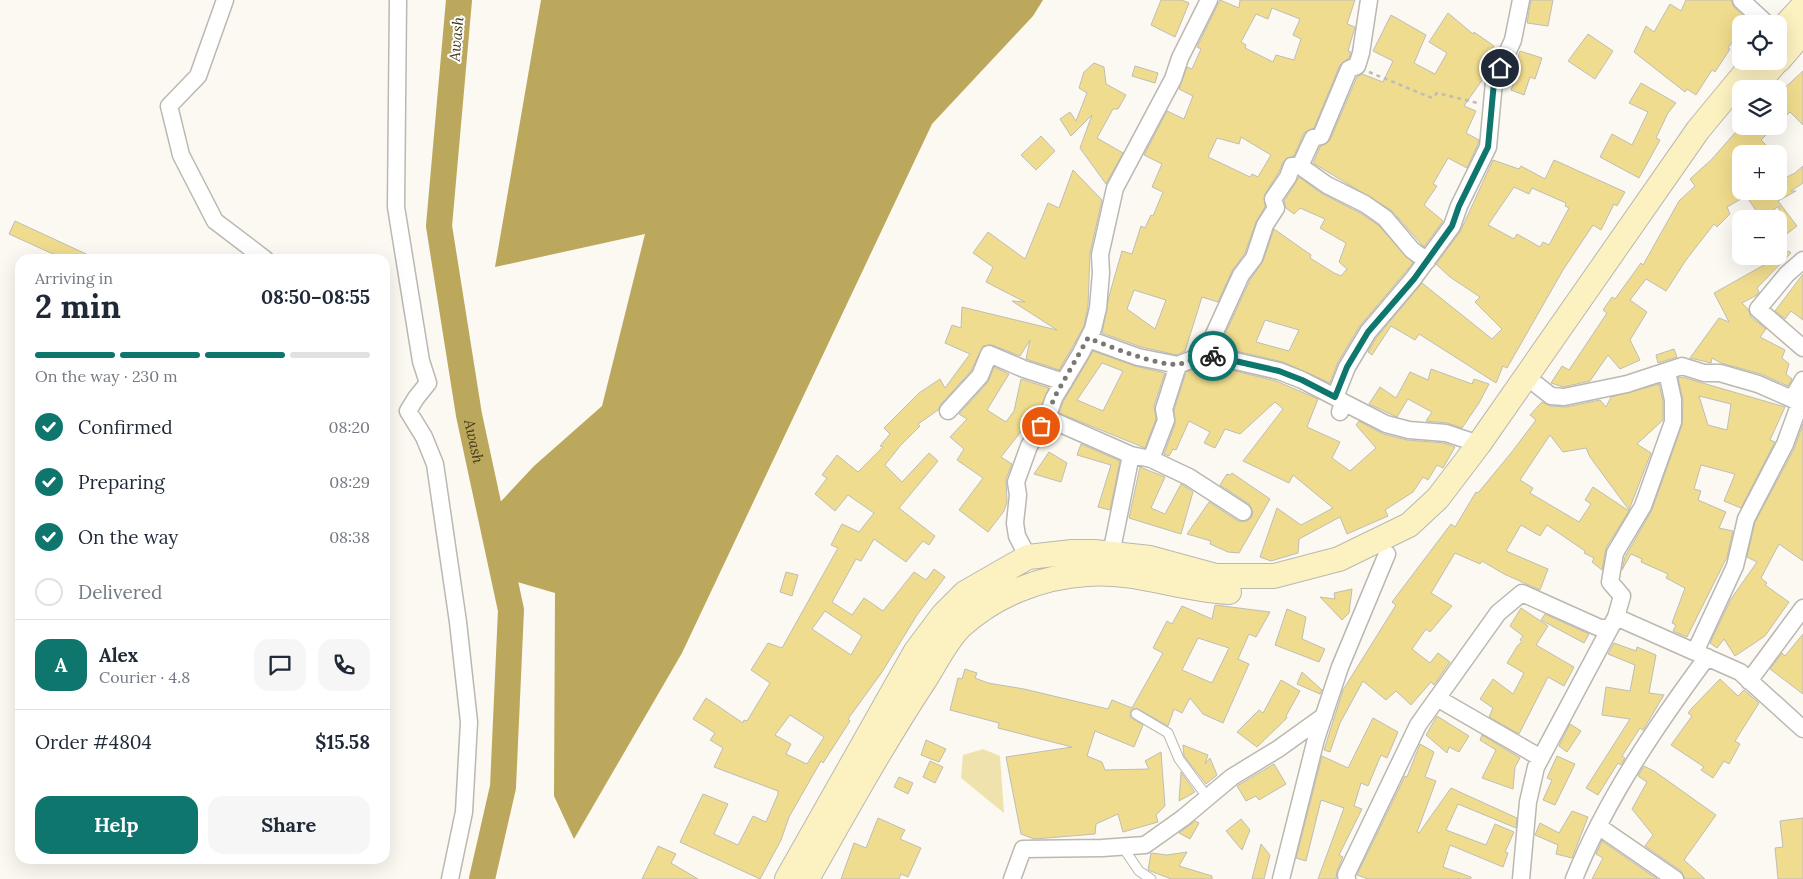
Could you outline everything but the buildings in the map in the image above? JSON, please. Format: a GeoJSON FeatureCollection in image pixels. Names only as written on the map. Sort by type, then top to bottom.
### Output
{"type":"FeatureCollection","features":[{"type":"Feature","properties":{"kind":"main road"},"geometry":{"type":"LineString","coordinates":[[1787,40],[1803,6]]}},
{"type":"Feature","properties":{"kind":"main road"},"geometry":{"type":"LineString","coordinates":[[787,879],[893,710],[959,629],[987,606],[1012,592],[1046,580],[1088,574],[1125,576],[1216,591],[1269,591],[1304,586],[1347,572],[1387,554],[1417,536],[1516,404],[1698,130],[1748,70]]}},
{"type":"Feature","properties":{"kind":"main road"},"geometry":{"type":"LineString","coordinates":[[807,879],[893,710],[916,651],[943,615],[965,593],[1028,557],[1072,552],[1150,558],[1216,576],[1274,576],[1339,559],[1409,525],[1442,504],[1479,444],[1516,404],[1537,385],[1709,139],[1732,112]]}},
{"type":"Feature","properties":{"kind":"street"},"geometry":{"type":"LineString","coordinates":[[225,0],[198,76],[169,106],[181,155],[215,222],[258,254]]}},
{"type":"Feature","properties":{"kind":"street"},"geometry":{"type":"LineString","coordinates":[[398,0],[396,207],[421,361],[428,383],[408,411],[424,437],[435,464],[458,622],[469,722],[464,812],[450,879]]}},
{"type":"Feature","properties":{"kind":"street"},"geometry":{"type":"LineString","coordinates":[[1028,557],[1017,536],[1014,522],[1018,496],[1016,482],[1029,446],[1047,418],[1054,398],[1088,338],[1098,308],[1101,273],[1100,255],[1115,188],[1173,79],[1180,58],[1209,0]]}},
{"type":"Feature","properties":{"kind":"street"},"geometry":{"type":"LineString","coordinates":[[1300,166],[1313,138],[1321,136],[1349,69],[1357,66],[1362,53],[1370,0]]}},
{"type":"Feature","properties":{"kind":"street"},"geometry":{"type":"LineString","coordinates":[[1339,404],[1347,367],[1368,332],[1427,261],[1452,226],[1459,206],[1488,147],[1494,82],[1513,40],[1521,0]]}},
{"type":"Feature","properties":{"kind":"street"},"geometry":{"type":"LineString","coordinates":[[1741,0],[1757,15]]}},
{"type":"Feature","properties":{"kind":"street"},"geometry":{"type":"LineString","coordinates":[[1205,354],[1241,275],[1254,258],[1265,225],[1276,208],[1273,199],[1288,177],[1292,166],[1300,166],[1327,185],[1365,204],[1385,218],[1412,250],[1427,261]]}},
{"type":"Feature","properties":{"kind":"street"},"geometry":{"type":"LineString","coordinates":[[1803,260],[1787,274],[1758,309],[1803,348]]}},
{"type":"Feature","properties":{"kind":"street"},"geometry":{"type":"LineString","coordinates":[[1088,338],[1138,357],[1178,365],[1205,354],[1279,371],[1302,380],[1339,404],[1386,424],[1409,430],[1446,433],[1479,444]]}},
{"type":"Feature","properties":{"kind":"street"},"geometry":{"type":"LineString","coordinates":[[948,411],[980,376],[989,354],[1024,369],[1064,382]]}},
{"type":"Feature","properties":{"kind":"street"},"geometry":{"type":"LineString","coordinates":[[1151,459],[1166,420],[1164,410],[1178,365]]}},
{"type":"Feature","properties":{"kind":"street"},"geometry":{"type":"LineString","coordinates":[[1537,385],[1551,396],[1564,397],[1627,384],[1682,366],[1704,373],[1720,373],[1758,384],[1798,402]]}},
{"type":"Feature","properties":{"kind":"street"},"geometry":{"type":"LineString","coordinates":[[1521,879],[1528,802],[1536,767],[1613,622],[1622,596],[1610,582],[1616,553],[1643,506],[1673,422],[1673,400],[1667,372]]}},
{"type":"Feature","properties":{"kind":"street"},"geometry":{"type":"LineString","coordinates":[[1574,879],[1598,826],[1701,655],[1735,566],[1746,519],[1785,444],[1803,380]]}},
{"type":"Feature","properties":{"kind":"street"},"geometry":{"type":"LineString","coordinates":[[1047,418],[1131,455],[1151,459],[1189,477],[1243,512]]}},
{"type":"Feature","properties":{"kind":"street"},"geometry":{"type":"LineString","coordinates":[[1111,554],[1131,455]]}},
{"type":"Feature","properties":{"kind":"street"},"geometry":{"type":"LineString","coordinates":[[1281,879],[1316,739],[1340,666],[1387,554]]}},
{"type":"Feature","properties":{"kind":"street"},"geometry":{"type":"LineString","coordinates":[[1347,879],[1346,875],[1418,725],[1498,613],[1522,593],[1600,628],[1613,622],[1701,655],[1740,672],[1803,729]]}},
{"type":"Feature","properties":{"kind":"street"},"geometry":{"type":"LineString","coordinates":[[1749,681],[1803,608]]}},
{"type":"Feature","properties":{"kind":"street"},"geometry":{"type":"LineString","coordinates":[[1437,698],[1541,758]]}},
{"type":"Feature","properties":{"kind":"street"},"geometry":{"type":"LineString","coordinates":[[1012,879],[1023,849],[1145,844],[1208,798],[1232,777],[1278,749],[1324,716]]}},
{"type":"Feature","properties":{"kind":"street"},"geometry":{"type":"LineString","coordinates":[[1598,826],[1675,879]]}},
{"type":"Feature","properties":{"kind":"lane"},"geometry":{"type":"LineString","coordinates":[[1136,714],[1168,733],[1180,759],[1208,798]]}},
{"type":"Feature","properties":{"kind":"lane"},"geometry":{"type":"LineString","coordinates":[[1122,846],[1139,870],[1152,879]]}},
{"type":"Feature","properties":{"kind":"path"},"geometry":{"type":"LineString","coordinates":[[1357,66],[1432,98],[1438,93],[1460,100],[1492,105]]}},
{"type":"Feature","properties":{"kind":"shaded area"},"geometry":{"type":"Polygon","coordinates":[[[541,0],[1043,0],[1033,16],[932,124],[682,653],[574,839],[554,796],[555,593],[504,578],[490,513],[534,466],[602,406],[645,234],[495,267],[541,0]]]}},
{"type":"Feature","properties":{"kind":"shaded area"},"geometry":{"type":"Polygon","coordinates":[[[983,749],[1000,756],[1004,813],[961,778],[963,755],[983,749]]]}},
{"type":"Feature","properties":{"kind":"waterway","name":"Awash"},"geometry":{"type":"LineString","coordinates":[[459,0],[439,226],[469,415],[511,610],[503,787],[482,879]]}},
{"type":"Feature","properties":{"kind":"way so far"},"geometry":{"type":"LineString","coordinates":[[1041,426],[1047,418],[1054,398],[1088,338],[1138,357],[1178,365],[1205,354],[1213,356]]}},
{"type":"Feature","properties":{"kind":"route"},"geometry":{"type":"LineString","coordinates":[[1213,356],[1279,371],[1302,380],[1335,397],[1347,367],[1368,332],[1414,279],[1452,226],[1469,184],[1488,147],[1494,82],[1500,68]]}}]}
